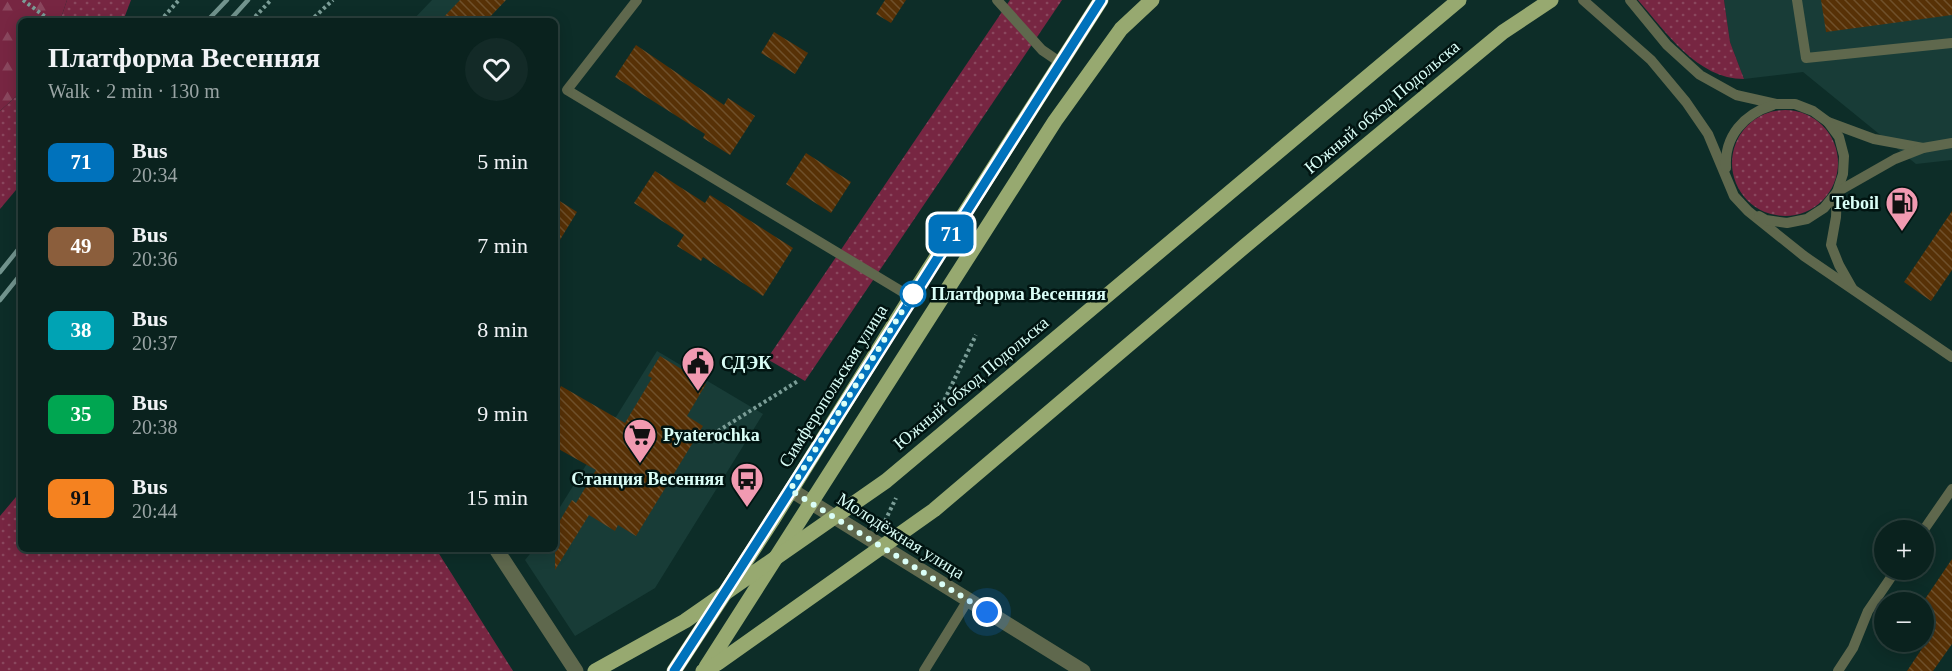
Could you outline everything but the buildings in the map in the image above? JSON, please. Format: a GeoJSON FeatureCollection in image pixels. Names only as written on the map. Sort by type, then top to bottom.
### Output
{"type":"FeatureCollection","features":[{"type":"Feature","properties":{"kind":"main road","name":"Симферопольская улица"},"geometry":{"type":"LineString","coordinates":[[674,671],[1101,0]]}},
{"type":"Feature","properties":{"kind":"main road"},"geometry":{"type":"LineString","coordinates":[[704,671],[1055,121],[1121,29],[1152,0]]}},
{"type":"Feature","properties":{"kind":"main road","name":"Южный обход Подольска"},"geometry":{"type":"LineString","coordinates":[[595,671],[685,621],[885,481],[1459,0]]}},
{"type":"Feature","properties":{"kind":"main road","name":"Южный обход Подольска"},"geometry":{"type":"LineString","coordinates":[[704,671],[934,510],[1300,200],[1503,32],[1551,0]]}},
{"type":"Feature","properties":{"kind":"street","name":"Молодёжная улица"},"geometry":{"type":"LineString","coordinates":[[790,490],[1083,671]]}},
{"type":"Feature","properties":{"kind":"street"},"geometry":{"type":"LineString","coordinates":[[498,552],[576,671]]}},
{"type":"Feature","properties":{"kind":"lane"},"geometry":{"type":"LineString","coordinates":[[637,0],[567,90],[911,297]]}},
{"type":"Feature","properties":{"kind":"lane"},"geometry":{"type":"LineString","coordinates":[[997,0],[1042,50],[1061,63]]}},
{"type":"Feature","properties":{"kind":"lane"},"geometry":{"type":"LineString","coordinates":[[1583,0],[1651,60],[1686,102],[1708,134],[1734,196],[1748,211],[1804,256],[1952,357]]}},
{"type":"Feature","properties":{"kind":"lane"},"geometry":{"type":"LineString","coordinates":[[1630,0],[1667,45],[1700,75],[1736,95],[1776,104],[1795,104],[1813,111],[1828,122],[1874,139],[1923,148]]}},
{"type":"Feature","properties":{"kind":"lane"},"geometry":{"type":"LineString","coordinates":[[1797,0],[1806,58],[1952,44]]}},
{"type":"Feature","properties":{"kind":"lane"},"geometry":{"type":"LineString","coordinates":[[1726,177],[1725,156],[1731,137],[1743,120],[1758,109],[1776,104]]}},
{"type":"Feature","properties":{"kind":"lane"},"geometry":{"type":"LineString","coordinates":[[1828,122],[1839,138],[1844,156],[1831,244],[1839,265],[1854,291]]}},
{"type":"Feature","properties":{"kind":"lane"},"geometry":{"type":"LineString","coordinates":[[1748,211],[1766,220],[1787,223],[1806,219],[1824,208],[1837,192],[1895,159],[1923,148],[1952,143]]}},
{"type":"Feature","properties":{"kind":"lane"},"geometry":{"type":"LineString","coordinates":[[1931,520],[1952,489]]}},
{"type":"Feature","properties":{"kind":"lane"},"geometry":{"type":"LineString","coordinates":[[1838,671],[1853,648],[1868,611],[1889,580]]}},
{"type":"Feature","properties":{"kind":"lane"},"geometry":{"type":"LineString","coordinates":[[924,671],[968,600]]}},
{"type":"Feature","properties":{"kind":"path"},"geometry":{"type":"LineString","coordinates":[[23,0],[47,18]]}},
{"type":"Feature","properties":{"kind":"path"},"geometry":{"type":"LineString","coordinates":[[163,18],[179,0]]}},
{"type":"Feature","properties":{"kind":"path"},"geometry":{"type":"LineString","coordinates":[[254,18],[271,0]]}},
{"type":"Feature","properties":{"kind":"path"},"geometry":{"type":"LineString","coordinates":[[313,18],[333,0]]}},
{"type":"Feature","properties":{"kind":"path"},"geometry":{"type":"LineString","coordinates":[[718,431],[798,381]]}},
{"type":"Feature","properties":{"kind":"shaded area"},"geometry":{"type":"Polygon","coordinates":[[[432,0],[506,0],[489,18],[415,18],[432,0]]]}},
{"type":"Feature","properties":{"kind":"shaded area"},"geometry":{"type":"Polygon","coordinates":[[[1724,0],[1952,0],[1952,160],[1916,164],[1803,72],[1744,79],[1730,42],[1724,0]]]}},
{"type":"Feature","properties":{"kind":"shaded area"},"geometry":{"type":"Polygon","coordinates":[[[657,351],[763,414],[655,588],[575,636],[525,560],[532,552],[558,552],[558,510],[657,351]]]}},
{"type":"Feature","properties":{"kind":"green space"},"geometry":{"type":"Polygon","coordinates":[[[0,0],[67,0],[61,18],[18,18],[18,95],[0,111],[0,0]]]}},
{"type":"Feature","properties":{"kind":"green space"},"geometry":{"type":"Polygon","coordinates":[[[67,0],[131,0],[124,18],[61,18],[67,0]]]}},
{"type":"Feature","properties":{"kind":"green space"},"geometry":{"type":"Polygon","coordinates":[[[1010,0],[1062,0],[805,381],[767,359],[1010,0]]]}},
{"type":"Feature","properties":{"kind":"green space"},"geometry":{"type":"Polygon","coordinates":[[[1638,0],[1724,0],[1730,42],[1744,79],[1727,77],[1697,62],[1671,39],[1638,0]]]}},
{"type":"Feature","properties":{"kind":"green space"},"geometry":{"type":"Polygon","coordinates":[[[18,95],[18,188],[0,209],[0,111],[18,95]]]}},
{"type":"Feature","properties":{"kind":"green space"},"geometry":{"type":"Polygon","coordinates":[[[1785,110],[1805,114],[1823,125],[1834,143],[1838,163],[1834,183],[1823,201],[1805,212],[1785,216],[1765,212],[1747,201],[1736,183],[1732,163],[1736,143],[1747,125],[1765,114],[1785,110]]]}},
{"type":"Feature","properties":{"kind":"green space"},"geometry":{"type":"Polygon","coordinates":[[[18,495],[18,552],[438,552],[513,671],[0,671],[0,516],[18,495]]]}},
{"type":"Feature","properties":{"kind":"railway"},"geometry":{"type":"LineString","coordinates":[[210,18],[227,0]]}},
{"type":"Feature","properties":{"kind":"railway"},"geometry":{"type":"LineString","coordinates":[[232,18],[248,0]]}},
{"type":"Feature","properties":{"kind":"railway"},"geometry":{"type":"LineString","coordinates":[[0,272],[18,250]]}},
{"type":"Feature","properties":{"kind":"railway"},"geometry":{"type":"LineString","coordinates":[[0,300],[18,278]]}},
{"type":"Feature","properties":{"kind":"bus line","name":"71"},"geometry":{"type":"LineString","coordinates":[[674,671],[772,521],[911,297],[1101,0]]}},
{"type":"Feature","properties":{"kind":"place","name":"Teboil"},"geometry":{"type":"Point","coordinates":[1902,232]}},
{"type":"Feature","properties":{"kind":"place","name":"Платформа Весенняя"},"geometry":{"type":"Point","coordinates":[913,294]}},
{"type":"Feature","properties":{"kind":"place","name":"СДЭК"},"geometry":{"type":"Point","coordinates":[698,392]}},
{"type":"Feature","properties":{"kind":"place","name":"Pyaterochka"},"geometry":{"type":"Point","coordinates":[640,464]}},
{"type":"Feature","properties":{"kind":"place","name":"Станция Весенняя"},"geometry":{"type":"Point","coordinates":[747,508]}},
{"type":"Feature","properties":{"kind":"route"},"geometry":{"type":"LineString","coordinates":[[913,294],[790,490],[987,612]]}}]}
